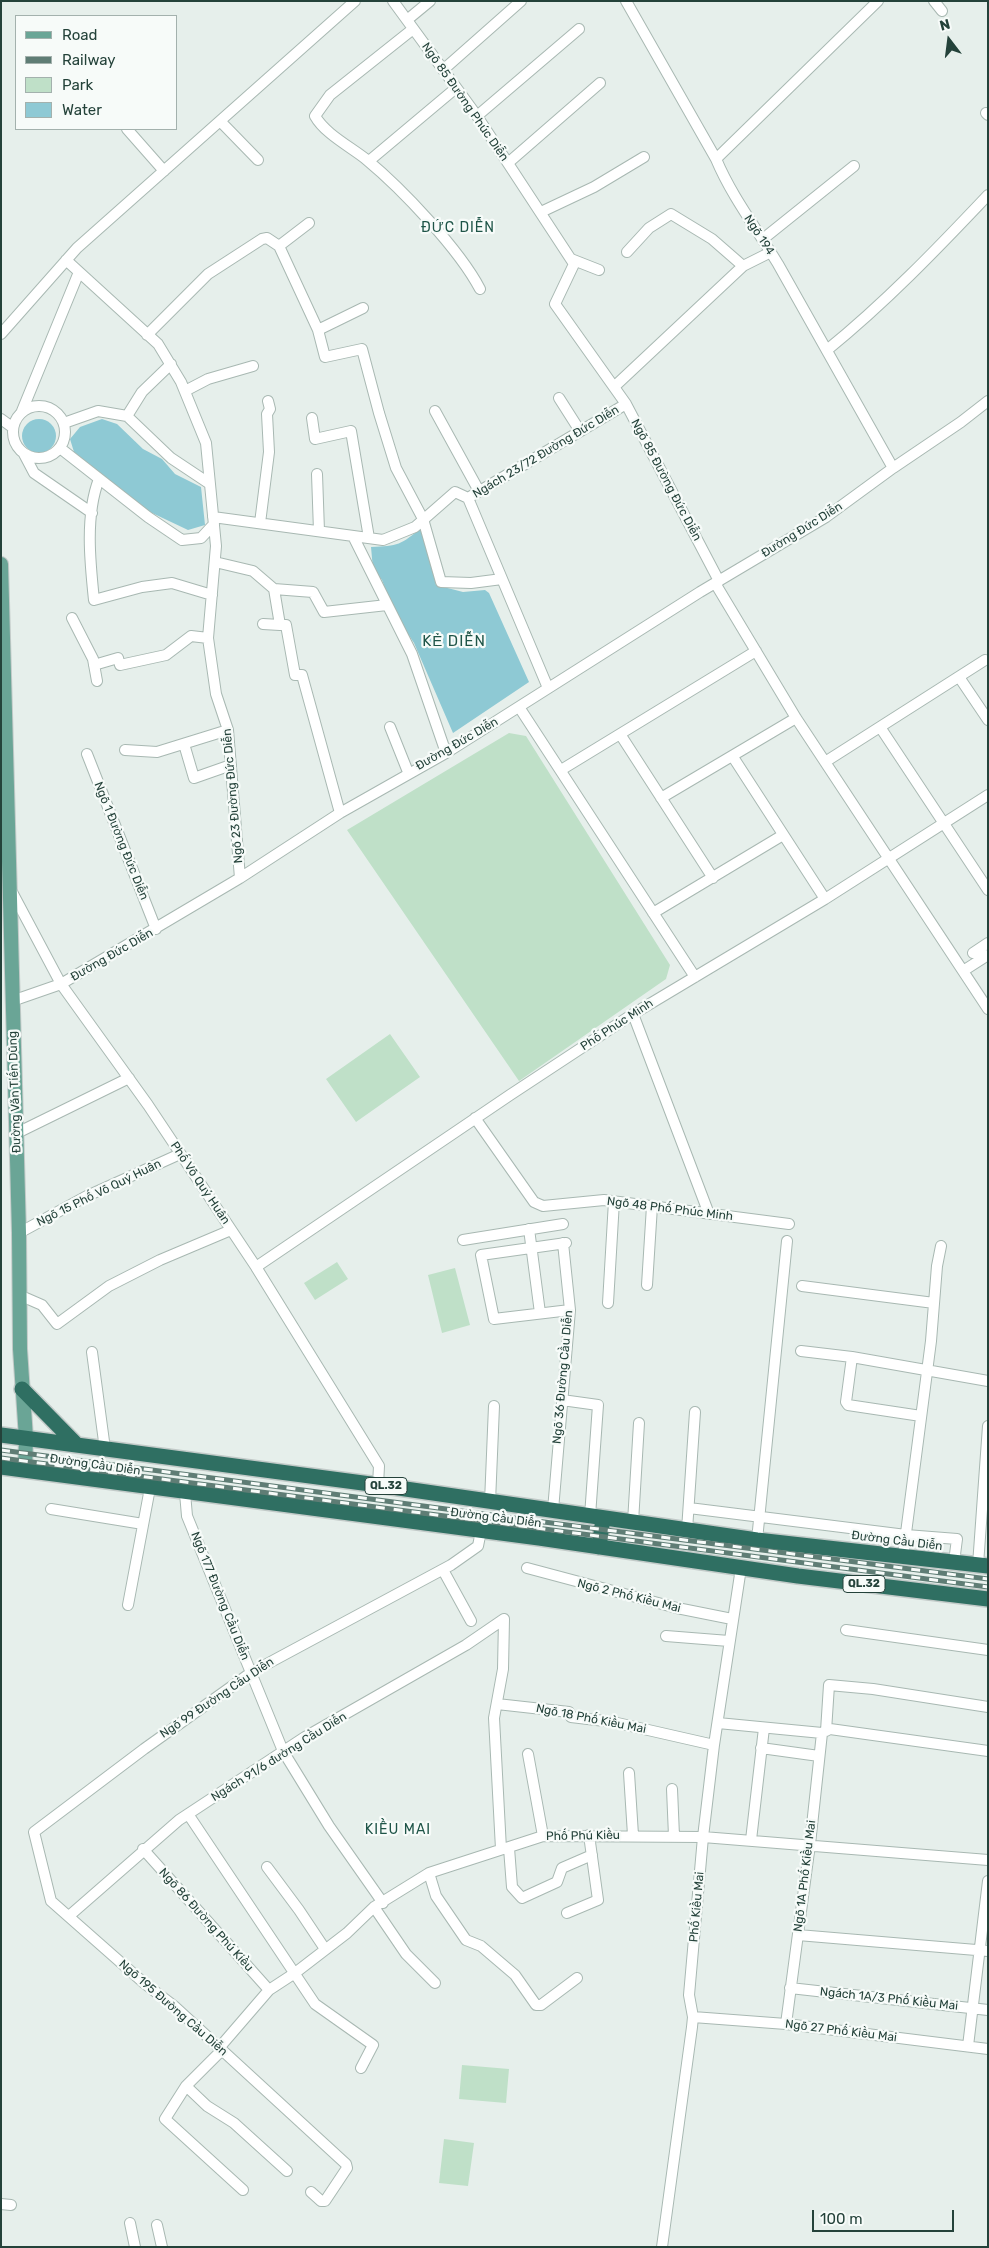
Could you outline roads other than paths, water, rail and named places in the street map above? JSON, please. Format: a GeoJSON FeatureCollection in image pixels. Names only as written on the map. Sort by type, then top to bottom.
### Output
{"type":"FeatureCollection","features":[{"type":"Feature","properties":{"kind":"highway"},"geometry":{"type":"LineString","coordinates":[[22,1389],[77,1445]]}},
{"type":"Feature","properties":{"kind":"highway","name":"Đường Cầu Diễn"},"geometry":{"type":"LineString","coordinates":[[1,1435],[378,1485],[757,1540],[983,1566]]}},
{"type":"Feature","properties":{"kind":"highway","name":"Đường Cầu Diễn"},"geometry":{"type":"LineString","coordinates":[[1,1467],[599,1547],[741,1568],[988,1599]]}},
{"type":"Feature","properties":{"kind":"highway"},"geometry":{"type":"LineString","coordinates":[[596,1517],[599,1547]]}},
{"type":"Feature","properties":{"kind":"main road","name":"Đường Văn Tiến Dũng"},"geometry":{"type":"LineString","coordinates":[[1,564],[17,1133],[22,1389],[26,1438],[25,1470]]}},
{"type":"Feature","properties":{"kind":"street"},"geometry":{"type":"LineString","coordinates":[[1,334],[77,248],[355,1]]}},
{"type":"Feature","properties":{"kind":"street","name":"Ngõ 85 Đường Phúc Diễn"},"geometry":{"type":"LineString","coordinates":[[393,1],[477,116],[538,208]]}},
{"type":"Feature","properties":{"kind":"street"},"geometry":{"type":"LineString","coordinates":[[407,20],[430,1]]}},
{"type":"Feature","properties":{"kind":"street"},"geometry":{"type":"LineString","coordinates":[[443,70],[521,1]]}},
{"type":"Feature","properties":{"kind":"street","name":"Ngõ 194"},"geometry":{"type":"LineString","coordinates":[[626,1],[716,159],[733,195],[763,239],[893,468]]}},
{"type":"Feature","properties":{"kind":"street"},"geometry":{"type":"LineString","coordinates":[[716,159],[878,1]]}},
{"type":"Feature","properties":{"kind":"street"},"geometry":{"type":"LineString","coordinates":[[934,1],[942,11]]}},
{"type":"Feature","properties":{"kind":"street"},"geometry":{"type":"LineString","coordinates":[[413,29],[330,95],[315,114],[317,120],[323,126],[369,161],[412,204],[465,264],[480,289]]}},
{"type":"Feature","properties":{"kind":"street"},"geometry":{"type":"LineString","coordinates":[[477,116],[579,29]]}},
{"type":"Feature","properties":{"kind":"street"},"geometry":{"type":"LineString","coordinates":[[508,163],[600,83]]}},
{"type":"Feature","properties":{"kind":"street"},"geometry":{"type":"LineString","coordinates":[[369,161],[456,88]]}},
{"type":"Feature","properties":{"kind":"street"},"geometry":{"type":"LineString","coordinates":[[220,121],[258,160]]}},
{"type":"Feature","properties":{"kind":"street"},"geometry":{"type":"LineString","coordinates":[[127,130],[164,171]]}},
{"type":"Feature","properties":{"kind":"street"},"geometry":{"type":"LineString","coordinates":[[599,270],[571,259],[538,208],[594,187],[644,157]]}},
{"type":"Feature","properties":{"kind":"street"},"geometry":{"type":"LineString","coordinates":[[763,239],[854,166]]}},
{"type":"Feature","properties":{"kind":"street"},"geometry":{"type":"LineString","coordinates":[[827,350],[862,321],[901,284],[988,195]]}},
{"type":"Feature","properties":{"kind":"street"},"geometry":{"type":"LineString","coordinates":[[626,252],[649,228],[671,214],[712,239],[743,266]]}},
{"type":"Feature","properties":{"kind":"street"},"geometry":{"type":"LineString","coordinates":[[279,246],[309,223]]}},
{"type":"Feature","properties":{"kind":"street"},"geometry":{"type":"LineString","coordinates":[[147,334],[208,274],[262,239],[267,238],[279,246],[318,330],[325,357],[362,349],[378,413],[396,468],[424,519],[441,582],[470,583],[502,579]]}},
{"type":"Feature","properties":{"kind":"street"},"geometry":{"type":"LineString","coordinates":[[615,386],[743,266],[770,252]]}},
{"type":"Feature","properties":{"kind":"street","name":"Ngõ 85 Đường Đức Diễn"},"geometry":{"type":"LineString","coordinates":[[571,259],[574,264],[554,304],[615,386],[626,404],[717,582],[796,718],[988,1009]]}},
{"type":"Feature","properties":{"kind":"street","name":"Ngõ 23 Đường Đức Diễn"},"geometry":{"type":"LineString","coordinates":[[66,260],[158,344],[185,391],[206,443],[216,546],[208,638],[216,694],[228,730],[240,878]]}},
{"type":"Feature","properties":{"kind":"street"},"geometry":{"type":"LineString","coordinates":[[22,411],[33,406],[46,406],[57,412],[64,423],[66,431],[60,448],[53,454],[43,458],[33,458],[24,454],[16,447],[12,427],[22,411],[79,272]]}},
{"type":"Feature","properties":{"kind":"street"},"geometry":{"type":"LineString","coordinates":[[318,330],[363,308]]}},
{"type":"Feature","properties":{"kind":"street"},"geometry":{"type":"LineString","coordinates":[[127,416],[142,392],[171,364]]}},
{"type":"Feature","properties":{"kind":"street"},"geometry":{"type":"LineString","coordinates":[[185,391],[208,379],[253,366]]}},
{"type":"Feature","properties":{"kind":"street"},"geometry":{"type":"LineString","coordinates":[[559,398],[580,431]]}},
{"type":"Feature","properties":{"kind":"street"},"geometry":{"type":"LineString","coordinates":[[260,523],[269,452],[267,414],[270,409],[268,401]]}},
{"type":"Feature","properties":{"kind":"street","name":"Đường Đức Diễn"},"geometry":{"type":"LineString","coordinates":[[12,1001],[60,984],[156,929],[240,878],[340,813],[408,772],[446,752],[717,582],[826,517],[893,468],[962,422],[988,401]]}},
{"type":"Feature","properties":{"kind":"street","name":"Ngách 23/72 Đường Đức Diễn"},"geometry":{"type":"LineString","coordinates":[[214,521],[260,523],[383,540],[415,526],[455,492],[468,498],[626,404]]}},
{"type":"Feature","properties":{"kind":"street"},"geometry":{"type":"LineString","coordinates":[[435,411],[479,492]]}},
{"type":"Feature","properties":{"kind":"street"},"geometry":{"type":"LineString","coordinates":[[64,423],[98,412],[127,416],[171,458],[210,484]]}},
{"type":"Feature","properties":{"kind":"street"},"geometry":{"type":"LineString","coordinates":[[312,418],[315,439],[351,431],[369,538]]}},
{"type":"Feature","properties":{"kind":"street"},"geometry":{"type":"LineString","coordinates":[[1,419],[12,427]]}},
{"type":"Feature","properties":{"kind":"street"},"geometry":{"type":"LineString","coordinates":[[60,448],[182,540],[201,538],[214,521]]}},
{"type":"Feature","properties":{"kind":"street"},"geometry":{"type":"LineString","coordinates":[[24,454],[34,473],[92,513]]}},
{"type":"Feature","properties":{"kind":"street"},"geometry":{"type":"LineString","coordinates":[[317,474],[319,531]]}},
{"type":"Feature","properties":{"kind":"street"},"geometry":{"type":"LineString","coordinates":[[99,479],[92,495],[91,574],[94,600],[142,587],[172,583],[212,594]]}},
{"type":"Feature","properties":{"kind":"street"},"geometry":{"type":"LineString","coordinates":[[468,498],[548,688]]}},
{"type":"Feature","properties":{"kind":"street"},"geometry":{"type":"LineString","coordinates":[[354,536],[412,654],[446,752]]}},
{"type":"Feature","properties":{"kind":"street"},"geometry":{"type":"LineString","coordinates":[[215,562],[253,571],[274,589],[313,592],[324,612],[387,605]]}},
{"type":"Feature","properties":{"kind":"street"},"geometry":{"type":"LineString","coordinates":[[274,589],[280,624]]}},
{"type":"Feature","properties":{"kind":"street"},"geometry":{"type":"LineString","coordinates":[[72,618],[94,665],[97,681]]}},
{"type":"Feature","properties":{"kind":"street"},"geometry":{"type":"LineString","coordinates":[[263,624],[286,625],[295,675],[302,675],[340,813]]}},
{"type":"Feature","properties":{"kind":"street"},"geometry":{"type":"LineString","coordinates":[[94,665],[118,658],[120,665],[166,655],[191,636],[208,638]]}},
{"type":"Feature","properties":{"kind":"street"},"geometry":{"type":"LineString","coordinates":[[560,770],[756,651]]}},
{"type":"Feature","properties":{"kind":"street"},"geometry":{"type":"LineString","coordinates":[[825,762],[985,660]]}},
{"type":"Feature","properties":{"kind":"street"},"geometry":{"type":"LineString","coordinates":[[959,677],[988,720]]}},
{"type":"Feature","properties":{"kind":"street"},"geometry":{"type":"LineString","coordinates":[[519,706],[695,977]]}},
{"type":"Feature","properties":{"kind":"street"},"geometry":{"type":"LineString","coordinates":[[661,798],[796,718]]}},
{"type":"Feature","properties":{"kind":"street"},"geometry":{"type":"LineString","coordinates":[[390,727],[408,772]]}},
{"type":"Feature","properties":{"kind":"street"},"geometry":{"type":"LineString","coordinates":[[880,727],[988,890]]}},
{"type":"Feature","properties":{"kind":"street"},"geometry":{"type":"LineString","coordinates":[[125,750],[157,752],[228,730]]}},
{"type":"Feature","properties":{"kind":"street"},"geometry":{"type":"LineString","coordinates":[[620,734],[713,878]]}},
{"type":"Feature","properties":{"kind":"street"},"geometry":{"type":"LineString","coordinates":[[184,744],[194,778],[231,764]]}},
{"type":"Feature","properties":{"kind":"street","name":"Ngõ 1 Đường Đức Diễn"},"geometry":{"type":"LineString","coordinates":[[87,754],[156,929]]}},
{"type":"Feature","properties":{"kind":"street"},"geometry":{"type":"LineString","coordinates":[[733,757],[824,899]]}},
{"type":"Feature","properties":{"kind":"street","name":"Phố Phúc Minh"},"geometry":{"type":"LineString","coordinates":[[256,1267],[475,1118],[633,1014],[824,899],[988,796]]}},
{"type":"Feature","properties":{"kind":"street"},"geometry":{"type":"LineString","coordinates":[[653,913],[783,834]]}},
{"type":"Feature","properties":{"kind":"street","name":"Phố Võ Quý Huân"},"geometry":{"type":"LineString","coordinates":[[10,886],[60,984],[129,1078],[256,1267],[379,1466],[378,1485]]}},
{"type":"Feature","properties":{"kind":"street"},"geometry":{"type":"LineString","coordinates":[[974,953],[988,943]]}},
{"type":"Feature","properties":{"kind":"street"},"geometry":{"type":"LineString","coordinates":[[963,971],[988,956]]}},
{"type":"Feature","properties":{"kind":"street"},"geometry":{"type":"LineString","coordinates":[[633,1014],[709,1214]]}},
{"type":"Feature","properties":{"kind":"street"},"geometry":{"type":"LineString","coordinates":[[17,1133],[129,1078]]}},
{"type":"Feature","properties":{"kind":"street","name":"Ngõ 48 Phố Phúc Minh"},"geometry":{"type":"LineString","coordinates":[[475,1118],[534,1202],[543,1206],[575,1202],[614,1201],[789,1224]]}},
{"type":"Feature","properties":{"kind":"street","name":"Ngõ 15 Phố Võ Quý Huân"},"geometry":{"type":"LineString","coordinates":[[19,1233],[87,1196],[180,1154]]}},
{"type":"Feature","properties":{"kind":"street"},"geometry":{"type":"LineString","coordinates":[[608,1303],[614,1201]]}},
{"type":"Feature","properties":{"kind":"street"},"geometry":{"type":"LineString","coordinates":[[647,1285],[652,1206]]}},
{"type":"Feature","properties":{"kind":"street"},"geometry":{"type":"LineString","coordinates":[[463,1240],[563,1224]]}},
{"type":"Feature","properties":{"kind":"street"},"geometry":{"type":"LineString","coordinates":[[529,1229],[540,1313]]}},
{"type":"Feature","properties":{"kind":"street"},"geometry":{"type":"LineString","coordinates":[[20,1295],[42,1305],[57,1324],[109,1286],[160,1260],[231,1230]]}},
{"type":"Feature","properties":{"kind":"street"},"geometry":{"type":"LineString","coordinates":[[757,1540],[787,1241]]}},
{"type":"Feature","properties":{"kind":"street","name":"Ngõ 36 Đường Cầu Diễn"},"geometry":{"type":"LineString","coordinates":[[531,1247],[565,1243],[570,1310],[553,1510]]}},
{"type":"Feature","properties":{"kind":"street"},"geometry":{"type":"LineString","coordinates":[[903,1556],[941,1246]]}},
{"type":"Feature","properties":{"kind":"street"},"geometry":{"type":"LineString","coordinates":[[531,1247],[481,1255],[494,1318],[570,1310]]}},
{"type":"Feature","properties":{"kind":"street"},"geometry":{"type":"LineString","coordinates":[[802,1286],[934,1303]]}},
{"type":"Feature","properties":{"kind":"street"},"geometry":{"type":"LineString","coordinates":[[801,1351],[852,1357],[988,1381]]}},
{"type":"Feature","properties":{"kind":"street"},"geometry":{"type":"LineString","coordinates":[[92,1352],[105,1449]]}},
{"type":"Feature","properties":{"kind":"street"},"geometry":{"type":"LineString","coordinates":[[852,1357],[846,1402],[848,1405],[921,1416]]}},
{"type":"Feature","properties":{"kind":"street"},"geometry":{"type":"LineString","coordinates":[[562,1400],[598,1405],[596,1517]]}},
{"type":"Feature","properties":{"kind":"street"},"geometry":{"type":"LineString","coordinates":[[490,1502],[494,1406]]}},
{"type":"Feature","properties":{"kind":"street"},"geometry":{"type":"LineString","coordinates":[[687,1530],[696,1412]]}},
{"type":"Feature","properties":{"kind":"street"},"geometry":{"type":"LineString","coordinates":[[633,1522],[639,1423]]}},
{"type":"Feature","properties":{"kind":"street"},"geometry":{"type":"LineString","coordinates":[[983,1566],[988,1426]]}},
{"type":"Feature","properties":{"kind":"street"},"geometry":{"type":"LineString","coordinates":[[128,1605],[150,1488]]}},
{"type":"Feature","properties":{"kind":"street","name":"Ngõ 177 Đường Cầu Diễn"},"geometry":{"type":"LineString","coordinates":[[185,1493],[188,1516],[227,1617],[252,1672],[283,1751],[406,1954],[435,1982]]}},
{"type":"Feature","properties":{"kind":"street"},"geometry":{"type":"LineString","coordinates":[[688,1508],[906,1535],[957,1539],[954,1562]]}},
{"type":"Feature","properties":{"kind":"street"},"geometry":{"type":"LineString","coordinates":[[51,1509],[143,1524]]}},
{"type":"Feature","properties":{"kind":"street","name":"Ngõ 99 Đường Cầu Diễn"},"geometry":{"type":"LineString","coordinates":[[34,1832],[144,1748],[252,1672],[443,1570],[478,1546],[481,1532]]}},
{"type":"Feature","properties":{"kind":"street","name":"Ngõ 2 Phố Kiều Mai"},"geometry":{"type":"LineString","coordinates":[[527,1568],[677,1608],[732,1619]]}},
{"type":"Feature","properties":{"kind":"street","name":"Phố Kiều Mai"},"geometry":{"type":"LineString","coordinates":[[662,2247],[693,2017],[689,1995],[703,1837],[714,1745],[741,1568]]}},
{"type":"Feature","properties":{"kind":"street"},"geometry":{"type":"LineString","coordinates":[[443,1570],[471,1622]]}},
{"type":"Feature","properties":{"kind":"street","name":"Ngách 91/6 đường Cầu Diễn"},"geometry":{"type":"LineString","coordinates":[[69,1916],[143,1850],[188,1814],[283,1751],[466,1645],[504,1619],[503,1669],[496,1704]]}},
{"type":"Feature","properties":{"kind":"street"},"geometry":{"type":"LineString","coordinates":[[846,1630],[988,1650]]}},
{"type":"Feature","properties":{"kind":"street"},"geometry":{"type":"LineString","coordinates":[[666,1636],[729,1641]]}},
{"type":"Feature","properties":{"kind":"street","name":"Ngõ 1A Phố Kiều Mai"},"geometry":{"type":"LineString","coordinates":[[786,2024],[829,1686],[873,1689],[988,1707]]}},
{"type":"Feature","properties":{"kind":"street"},"geometry":{"type":"LineString","coordinates":[[496,1704],[494,1718],[505,1848],[512,1887],[522,1898],[557,1882],[562,1868],[592,1855]]}},
{"type":"Feature","properties":{"kind":"street","name":"Ngõ 18 Phố Kiều Mai"},"geometry":{"type":"LineString","coordinates":[[496,1704],[554,1709],[569,1712],[571,1718],[613,1722],[714,1745]]}},
{"type":"Feature","properties":{"kind":"street"},"geometry":{"type":"LineString","coordinates":[[718,1723],[824,1732],[830,1729],[988,1751]]}},
{"type":"Feature","properties":{"kind":"street"},"geometry":{"type":"LineString","coordinates":[[751,1840],[764,1728]]}},
{"type":"Feature","properties":{"kind":"street"},"geometry":{"type":"LineString","coordinates":[[761,1748],[819,1756]]}},
{"type":"Feature","properties":{"kind":"street"},"geometry":{"type":"LineString","coordinates":[[528,1754],[543,1836]]}},
{"type":"Feature","properties":{"kind":"street"},"geometry":{"type":"LineString","coordinates":[[629,1774],[633,1835]]}},
{"type":"Feature","properties":{"kind":"street"},"geometry":{"type":"LineString","coordinates":[[672,1790],[674,1836]]}},
{"type":"Feature","properties":{"kind":"street"},"geometry":{"type":"LineString","coordinates":[[188,1814],[314,2004],[373,2045],[361,2068]]}},
{"type":"Feature","properties":{"kind":"street","name":"Ngõ 195 Đường Cầu Diễn"},"geometry":{"type":"LineString","coordinates":[[34,1832],[51,1900],[144,1983],[174,2006],[346,2164],[346,2168],[325,2200],[321,2201],[310,2192]]}},
{"type":"Feature","properties":{"kind":"street"},"geometry":{"type":"LineString","coordinates":[[567,1914],[598,1900],[589,1835]]}},
{"type":"Feature","properties":{"kind":"street","name":"Phố Phú Kiều"},"geometry":{"type":"LineString","coordinates":[[243,2190],[165,2119],[186,2086],[220,2050],[269,1990],[295,1973],[347,1933],[378,1905],[429,1873],[543,1836],[633,1835],[703,1837],[810,1844],[988,1860]]}},
{"type":"Feature","properties":{"kind":"street","name":"Ngõ 86 Đường Phú Kiều"},"geometry":{"type":"LineString","coordinates":[[143,1850],[269,1990]]}},
{"type":"Feature","properties":{"kind":"street"},"geometry":{"type":"LineString","coordinates":[[268,1867],[325,1949]]}},
{"type":"Feature","properties":{"kind":"street"},"geometry":{"type":"LineString","coordinates":[[429,1873],[436,1896],[466,1940],[481,1946],[515,1975],[536,2005],[541,2005],[577,1978]]}},
{"type":"Feature","properties":{"kind":"street"},"geometry":{"type":"LineString","coordinates":[[968,2046],[972,2008],[984,1950],[988,1881]]}},
{"type":"Feature","properties":{"kind":"street"},"geometry":{"type":"LineString","coordinates":[[798,1935],[984,1950]]}},
{"type":"Feature","properties":{"kind":"street","name":"Ngách 1A/3 Phố Kiều Mai"},"geometry":{"type":"LineString","coordinates":[[790,1988],[988,2010]]}},
{"type":"Feature","properties":{"kind":"street","name":"Ngõ 27 Phố Kiều Mai"},"geometry":{"type":"LineString","coordinates":[[693,2017],[786,2024],[988,2049]]}},
{"type":"Feature","properties":{"kind":"street"},"geometry":{"type":"LineString","coordinates":[[186,2086],[207,2106],[234,2123],[287,2171]]}},
{"type":"Feature","properties":{"kind":"street"},"geometry":{"type":"LineString","coordinates":[[130,2223],[135,2247]]}},
{"type":"Feature","properties":{"kind":"street"},"geometry":{"type":"LineString","coordinates":[[157,2225],[162,2247]]}},
{"type":"Feature","properties":{"kind":"water"},"geometry":{"type":"Polygon","coordinates":[[[39,419],[51,424],[56,436],[51,448],[39,453],[27,448],[22,436],[27,424],[39,419]]]}},
{"type":"Feature","properties":{"kind":"water"},"geometry":{"type":"Polygon","coordinates":[[[102,419],[117,424],[143,449],[162,459],[175,474],[201,487],[205,525],[188,530],[150,512],[117,489],[74,452],[70,439],[80,427],[102,419]]]}},
{"type":"Feature","properties":{"kind":"water"},"geometry":{"type":"Polygon","coordinates":[[[422,527],[436,585],[463,592],[485,590],[489,593],[529,682],[453,733],[414,643],[394,613],[382,580],[373,569],[371,547],[399,543],[409,538],[422,527]]]}},
{"type":"Feature","properties":{"kind":"railway"},"geometry":{"type":"LineString","coordinates":[[1,1450],[988,1579]]}},
{"type":"Feature","properties":{"kind":"railway"},"geometry":{"type":"LineString","coordinates":[[1,1458],[988,1587]]}},
{"type":"Feature","properties":{"kind":"district","name":"ĐỨC DIỄN"},"geometry":{"type":"Point","coordinates":[458,228]}},
{"type":"Feature","properties":{"kind":"district","name":"KẺ DIỄN"},"geometry":{"type":"Point","coordinates":[454,642]}},
{"type":"Feature","properties":{"kind":"district","name":"KIỀU MAI"},"geometry":{"type":"Point","coordinates":[398,1830]}}]}
